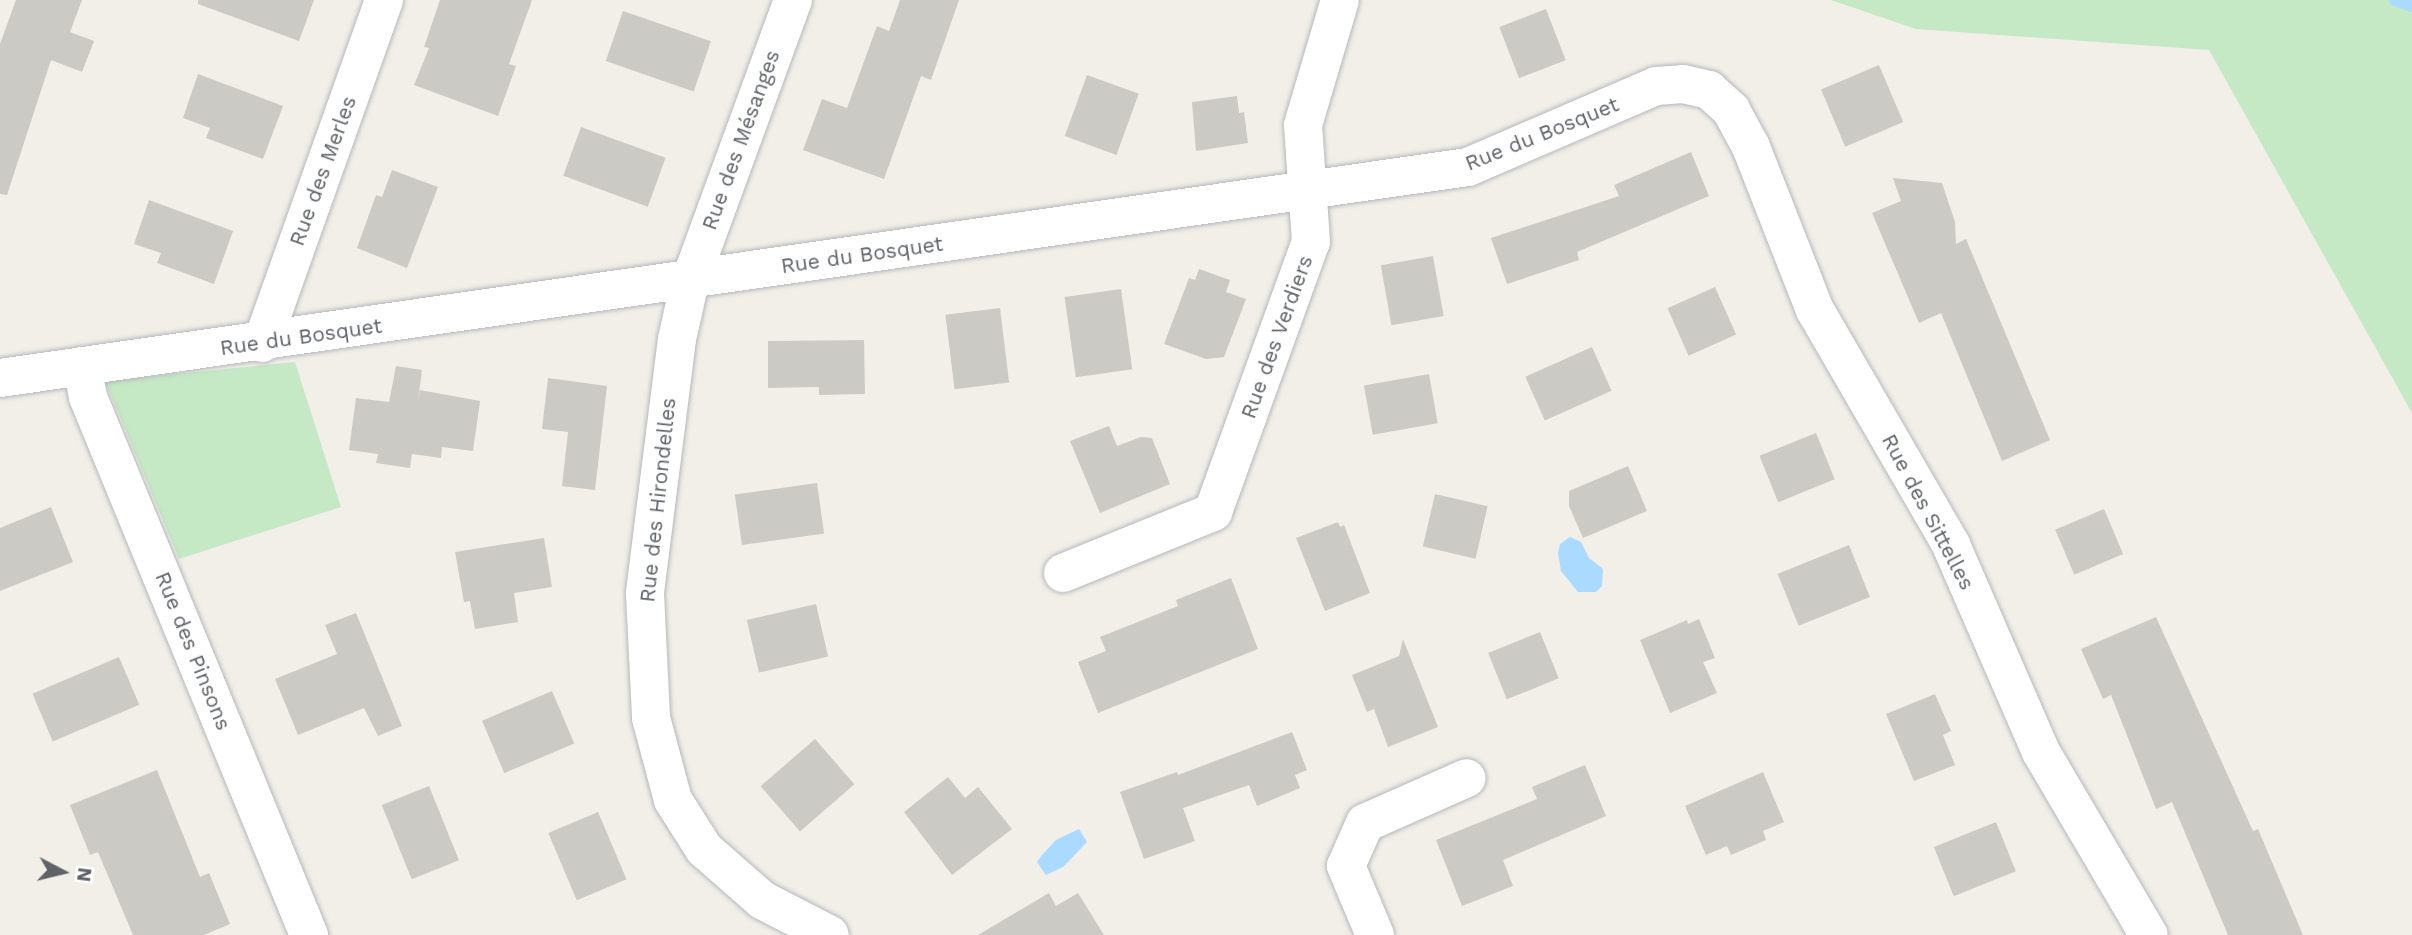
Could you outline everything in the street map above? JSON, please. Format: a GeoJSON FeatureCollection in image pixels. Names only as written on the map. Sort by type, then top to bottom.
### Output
{"type":"FeatureCollection","features":[{"type":"Feature","properties":{"kind":"street","name":"Rue des Merles"},"geometry":{"type":"LineString","coordinates":[[262,343],[384,0]]}},
{"type":"Feature","properties":{"kind":"street","name":"Rue des Mésanges"},"geometry":{"type":"LineString","coordinates":[[690,281],[793,0]]}},
{"type":"Feature","properties":{"kind":"street","name":"Rue des Verdiers"},"geometry":{"type":"LineString","coordinates":[[1063,573],[1213,512],[1311,242],[1303,125],[1340,0]]}},
{"type":"Feature","properties":{"kind":"street","name":"Rue du Bosquet"},"geometry":{"type":"LineString","coordinates":[[0,378],[262,343],[1468,167],[1656,86],[1683,84],[1709,90]]}},
{"type":"Feature","properties":{"kind":"street","name":"Rue des Sittelles"},"geometry":{"type":"LineString","coordinates":[[1709,90],[1731,110],[1751,147],[1815,310],[1951,545],[2041,752],[2149,935]]}},
{"type":"Feature","properties":{"kind":"street","name":"Rue des Hirondelles"},"geometry":{"type":"LineString","coordinates":[[690,281],[677,339],[645,594],[650,718],[673,800],[704,849],[762,900],[830,935]]}},
{"type":"Feature","properties":{"kind":"street","name":"Rue des Pinsons"},"geometry":{"type":"LineString","coordinates":[[82,366],[88,397],[309,935]]}},
{"type":"Feature","properties":{"kind":"street"},"geometry":{"type":"LineString","coordinates":[[1375,935],[1346,866],[1365,823],[1467,778]]}},
{"type":"Feature","properties":{"kind":"green space"},"geometry":{"type":"Polygon","coordinates":[[[1831,0],[2412,0],[2412,413],[2209,50],[1916,29],[1831,0]]]}},
{"type":"Feature","properties":{"kind":"green space"},"geometry":{"type":"Polygon","coordinates":[[[295,362],[341,507],[179,559],[105,381],[295,362]]]}},
{"type":"Feature","properties":{"kind":"water"},"geometry":{"type":"Polygon","coordinates":[[[1570,537],[1581,542],[1589,558],[1603,569],[1602,586],[1596,592],[1578,592],[1561,571],[1558,553],[1560,544],[1570,537]]]}},
{"type":"Feature","properties":{"kind":"water"},"geometry":{"type":"Polygon","coordinates":[[[1079,829],[1087,842],[1063,867],[1046,875],[1037,862],[1042,855],[1056,840],[1079,829]]]}},
{"type":"Feature","properties":{"kind":"building"},"geometry":{"type":"Polygon","coordinates":[[[16,0],[82,0],[70,32],[94,41],[82,72],[51,60],[7,195],[0,194],[0,44],[16,0]]]}},
{"type":"Feature","properties":{"kind":"building"},"geometry":{"type":"Polygon","coordinates":[[[198,0],[314,0],[299,41],[198,4],[198,0]]]}},
{"type":"Feature","properties":{"kind":"building"},"geometry":{"type":"Polygon","coordinates":[[[440,0],[532,0],[509,64],[516,66],[498,116],[414,85],[429,48],[424,47],[440,0]]]}},
{"type":"Feature","properties":{"kind":"building"},"geometry":{"type":"Polygon","coordinates":[[[900,0],[959,0],[931,80],[921,76],[884,179],[803,150],[822,99],[847,108],[877,26],[889,31],[900,0]]]}},
{"type":"Feature","properties":{"kind":"building"},"geometry":{"type":"Polygon","coordinates":[[[1546,9],[1566,60],[1519,78],[1499,27],[1546,9]]]}},
{"type":"Feature","properties":{"kind":"building"},"geometry":{"type":"Polygon","coordinates":[[[623,11],[711,41],[694,91],[606,61],[623,11]]]}},
{"type":"Feature","properties":{"kind":"building"},"geometry":{"type":"Polygon","coordinates":[[[1879,65],[1903,122],[1845,147],[1821,90],[1879,65]]]}},
{"type":"Feature","properties":{"kind":"building"},"geometry":{"type":"Polygon","coordinates":[[[198,74],[283,106],[263,159],[206,138],[210,128],[183,118],[198,74]]]}},
{"type":"Feature","properties":{"kind":"building"},"geometry":{"type":"Polygon","coordinates":[[[1087,75],[1139,94],[1116,155],[1065,136],[1087,75]]]}},
{"type":"Feature","properties":{"kind":"building"},"geometry":{"type":"Polygon","coordinates":[[[1237,96],[1239,113],[1244,112],[1248,143],[1196,151],[1192,102],[1237,96]]]}},
{"type":"Feature","properties":{"kind":"building"},"geometry":{"type":"Polygon","coordinates":[[[581,127],[666,158],[648,207],[563,176],[581,127]]]}},
{"type":"Feature","properties":{"kind":"building"},"geometry":{"type":"Polygon","coordinates":[[[1691,152],[1709,196],[1577,252],[1579,260],[1507,284],[1491,238],[1619,196],[1614,185],[1691,152]]]}},
{"type":"Feature","properties":{"kind":"building"},"geometry":{"type":"Polygon","coordinates":[[[392,170],[438,187],[407,268],[357,248],[376,195],[382,197],[392,170]]]}},
{"type":"Feature","properties":{"kind":"building"},"geometry":{"type":"Polygon","coordinates":[[[1893,178],[1942,183],[1955,222],[1956,244],[1966,239],[2050,440],[2002,461],[1941,313],[1919,323],[1872,213],[1901,201],[1893,178]]]}},
{"type":"Feature","properties":{"kind":"building"},"geometry":{"type":"Polygon","coordinates":[[[149,200],[233,231],[214,284],[157,263],[161,253],[134,244],[149,200]]]}},
{"type":"Feature","properties":{"kind":"building"},"geometry":{"type":"Polygon","coordinates":[[[1433,256],[1444,316],[1391,325],[1381,265],[1433,256]]]}},
{"type":"Feature","properties":{"kind":"building"},"geometry":{"type":"Polygon","coordinates":[[[1199,269],[1230,280],[1226,292],[1246,299],[1224,357],[1206,359],[1164,344],[1189,278],[1195,280],[1199,269]]]}},
{"type":"Feature","properties":{"kind":"building"},"geometry":{"type":"Polygon","coordinates":[[[1715,287],[1736,335],[1689,356],[1667,308],[1715,287]]]}},
{"type":"Feature","properties":{"kind":"building"},"geometry":{"type":"Polygon","coordinates":[[[1121,289],[1132,369],[1076,377],[1065,297],[1121,289]]]}},
{"type":"Feature","properties":{"kind":"building"},"geometry":{"type":"Polygon","coordinates":[[[1000,308],[1009,382],[955,389],[945,315],[1000,308]]]}},
{"type":"Feature","properties":{"kind":"building"},"geometry":{"type":"Polygon","coordinates":[[[864,340],[865,394],[819,395],[819,387],[768,388],[768,341],[864,340]]]}},
{"type":"Feature","properties":{"kind":"building"},"geometry":{"type":"Polygon","coordinates":[[[1592,347],[1612,391],[1545,421],[1525,377],[1592,347]]]}},
{"type":"Feature","properties":{"kind":"building"},"geometry":{"type":"Polygon","coordinates":[[[396,366],[422,370],[418,402],[420,390],[480,401],[473,451],[442,447],[441,458],[412,454],[410,468],[376,463],[378,454],[349,450],[356,398],[389,402],[396,366]]]}},
{"type":"Feature","properties":{"kind":"building"},"geometry":{"type":"Polygon","coordinates":[[[1429,374],[1438,423],[1373,435],[1364,385],[1429,374]]]}},
{"type":"Feature","properties":{"kind":"building"},"geometry":{"type":"Polygon","coordinates":[[[548,378],[607,386],[595,490],[562,486],[568,432],[542,429],[548,378]]]}},
{"type":"Feature","properties":{"kind":"building"},"geometry":{"type":"Polygon","coordinates":[[[1109,426],[1117,446],[1141,437],[1152,438],[1170,484],[1100,513],[1070,441],[1109,426]]]}},
{"type":"Feature","properties":{"kind":"building"},"geometry":{"type":"Polygon","coordinates":[[[1816,433],[1835,479],[1778,502],[1759,456],[1816,433]]]}},
{"type":"Feature","properties":{"kind":"building"},"geometry":{"type":"Polygon","coordinates":[[[1628,466],[1647,511],[1583,538],[1569,506],[1569,491],[1628,466]]]}},
{"type":"Feature","properties":{"kind":"building"},"geometry":{"type":"Polygon","coordinates":[[[817,483],[824,534],[742,545],[735,495],[817,483]]]}},
{"type":"Feature","properties":{"kind":"building"},"geometry":{"type":"Polygon","coordinates":[[[1435,494],[1488,506],[1475,559],[1423,547],[1435,494]]]}},
{"type":"Feature","properties":{"kind":"building"},"geometry":{"type":"Polygon","coordinates":[[[51,507],[73,562],[0,591],[0,528],[51,507]]]}},
{"type":"Feature","properties":{"kind":"building"},"geometry":{"type":"Polygon","coordinates":[[[2104,509],[2123,554],[2074,575],[2055,530],[2104,509]]]}},
{"type":"Feature","properties":{"kind":"building"},"geometry":{"type":"Polygon","coordinates":[[[1338,522],[1340,527],[1344,525],[1370,593],[1325,611],[1296,538],[1338,522]]]}},
{"type":"Feature","properties":{"kind":"building"},"geometry":{"type":"Polygon","coordinates":[[[544,538],[552,587],[514,593],[518,622],[475,629],[470,601],[464,602],[455,552],[544,538]]]}},
{"type":"Feature","properties":{"kind":"building"},"geometry":{"type":"Polygon","coordinates":[[[1849,545],[1870,597],[1799,626],[1778,574],[1849,545]]]}},
{"type":"Feature","properties":{"kind":"building"},"geometry":{"type":"Polygon","coordinates":[[[1231,578],[1258,649],[1098,713],[1078,662],[1106,651],[1100,637],[1178,606],[1176,600],[1231,578]]]}},
{"type":"Feature","properties":{"kind":"building"},"geometry":{"type":"Polygon","coordinates":[[[816,604],[828,657],[759,673],[747,620],[816,604]]]}},
{"type":"Feature","properties":{"kind":"building"},"geometry":{"type":"Polygon","coordinates":[[[356,613],[402,726],[378,736],[364,708],[298,735],[275,679],[337,654],[325,625],[356,613]]]}},
{"type":"Feature","properties":{"kind":"building"},"geometry":{"type":"Polygon","coordinates":[[[2156,617],[2253,831],[2258,829],[2303,935],[2228,935],[2172,802],[2156,809],[2111,695],[2103,699],[2081,649],[2156,617]]]}},
{"type":"Feature","properties":{"kind":"building"},"geometry":{"type":"Polygon","coordinates":[[[1699,619],[1715,658],[1703,662],[1717,693],[1670,713],[1640,640],[1687,620],[1688,624],[1699,619]]]}},
{"type":"Feature","properties":{"kind":"building"},"geometry":{"type":"Polygon","coordinates":[[[1540,632],[1559,678],[1507,699],[1488,653],[1540,632]]]}},
{"type":"Feature","properties":{"kind":"building"},"geometry":{"type":"Polygon","coordinates":[[[1403,639],[1438,727],[1388,747],[1374,709],[1367,712],[1352,675],[1399,656],[1403,639]]]}},
{"type":"Feature","properties":{"kind":"building"},"geometry":{"type":"Polygon","coordinates":[[[119,657],[139,705],[53,742],[32,694],[119,657]]]}},
{"type":"Feature","properties":{"kind":"building"},"geometry":{"type":"Polygon","coordinates":[[[552,691],[574,743],[504,773],[482,721],[552,691]]]}},
{"type":"Feature","properties":{"kind":"building"},"geometry":{"type":"Polygon","coordinates":[[[1935,694],[1951,731],[1943,735],[1955,765],[1914,781],[1886,714],[1935,694]]]}},
{"type":"Feature","properties":{"kind":"building"},"geometry":{"type":"Polygon","coordinates":[[[1292,732],[1307,770],[1295,775],[1300,788],[1257,806],[1249,785],[1183,808],[1195,841],[1144,859],[1120,792],[1177,772],[1178,775],[1292,732]]]}},
{"type":"Feature","properties":{"kind":"building"},"geometry":{"type":"Polygon","coordinates":[[[815,739],[854,784],[800,832],[761,786],[815,739]]]}},
{"type":"Feature","properties":{"kind":"building"},"geometry":{"type":"Polygon","coordinates":[[[1585,765],[1606,816],[1503,860],[1513,886],[1462,906],[1436,840],[1537,799],[1532,787],[1585,765]]]}},
{"type":"Feature","properties":{"kind":"building"},"geometry":{"type":"Polygon","coordinates":[[[157,770],[200,877],[209,873],[230,924],[204,935],[133,935],[98,852],[90,855],[70,805],[157,770]]]}},
{"type":"Feature","properties":{"kind":"building"},"geometry":{"type":"Polygon","coordinates":[[[1763,772],[1784,822],[1763,831],[1766,840],[1731,855],[1727,846],[1706,855],[1685,806],[1763,772]]]}},
{"type":"Feature","properties":{"kind":"building"},"geometry":{"type":"Polygon","coordinates":[[[948,777],[965,798],[978,787],[1012,829],[952,875],[904,812],[948,777]]]}},
{"type":"Feature","properties":{"kind":"building"},"geometry":{"type":"Polygon","coordinates":[[[429,786],[459,860],[412,879],[382,805],[429,786]]]}},
{"type":"Feature","properties":{"kind":"building"},"geometry":{"type":"Polygon","coordinates":[[[598,812],[627,879],[577,900],[548,833],[598,812]]]}},
{"type":"Feature","properties":{"kind":"building"},"geometry":{"type":"Polygon","coordinates":[[[1996,822],[2016,871],[1954,896],[1934,847],[1996,822]]]}},
{"type":"Feature","properties":{"kind":"building"},"geometry":{"type":"Polygon","coordinates":[[[1049,893],[1056,906],[1078,893],[1104,935],[978,935],[1049,893]]]}},
{"type":"Feature","properties":{"kind":"waterway"},"geometry":{"type":"LineString","coordinates":[[2395,0],[2412,6]]}}]}
